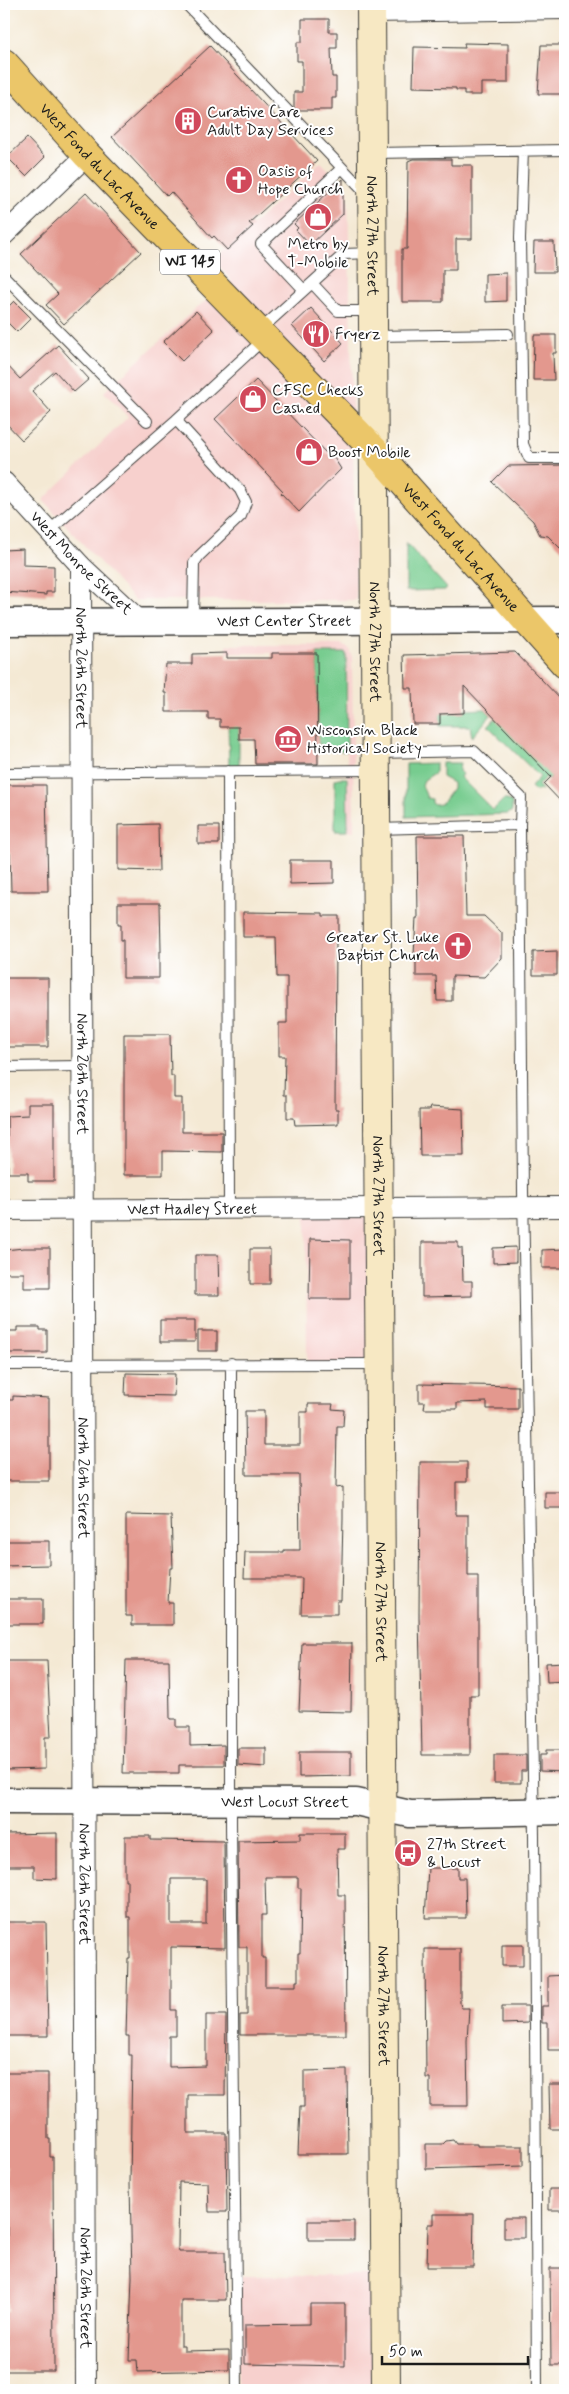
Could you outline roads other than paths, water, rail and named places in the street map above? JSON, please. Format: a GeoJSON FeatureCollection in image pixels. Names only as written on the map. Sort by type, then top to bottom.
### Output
{"type":"FeatureCollection","features":[{"type":"Feature","properties":{"kind":"main road","name":"North 27th Street"},"geometry":{"type":"LineString","coordinates":[[371,8],[386,2390]]}},
{"type":"Feature","properties":{"kind":"main road","name":"West Fond du Lac Avenue"},"geometry":{"type":"LineString","coordinates":[[4,64],[87,155],[374,451],[565,664]]}},
{"type":"Feature","properties":{"kind":"street"},"geometry":{"type":"LineString","coordinates":[[371,8],[565,9]]}},
{"type":"Feature","properties":{"kind":"street"},"geometry":{"type":"LineString","coordinates":[[4,235],[87,155]]}},
{"type":"Feature","properties":{"kind":"street","name":"West Monroe Street"},"geometry":{"type":"LineString","coordinates":[[4,483],[81,566],[141,622]]}},
{"type":"Feature","properties":{"kind":"street","name":"North 26th Street"},"geometry":{"type":"LineString","coordinates":[[81,566],[82,1210],[86,1802],[86,2390]]}},
{"type":"Feature","properties":{"kind":"street","name":"West Center Street"},"geometry":{"type":"LineString","coordinates":[[4,622],[565,620]]}},
{"type":"Feature","properties":{"kind":"street","name":"West Hadley Street"},"geometry":{"type":"LineString","coordinates":[[4,1210],[565,1207]]}},
{"type":"Feature","properties":{"kind":"street","name":"West Locust Street"},"geometry":{"type":"LineString","coordinates":[[4,1801],[356,1802],[410,1814],[565,1811]]}},
{"type":"Feature","properties":{"kind":"lane"},"geometry":{"type":"LineString","coordinates":[[186,4],[373,201]]}},
{"type":"Feature","properties":{"kind":"lane"},"geometry":{"type":"LineString","coordinates":[[523,150],[520,238],[523,444],[529,458],[565,458]]}},
{"type":"Feature","properties":{"kind":"lane"},"geometry":{"type":"LineString","coordinates":[[373,153],[565,150]]}},
{"type":"Feature","properties":{"kind":"lane"},"geometry":{"type":"LineString","coordinates":[[304,290],[260,244],[342,168]]}},
{"type":"Feature","properties":{"kind":"lane"},"geometry":{"type":"LineString","coordinates":[[49,532],[176,420],[262,335],[304,290],[344,254],[373,253]]}},
{"type":"Feature","properties":{"kind":"lane"},"geometry":{"type":"LineString","coordinates":[[4,276],[147,421]]}},
{"type":"Feature","properties":{"kind":"lane"},"geometry":{"type":"LineString","coordinates":[[312,283],[338,311],[374,323],[508,334]]}},
{"type":"Feature","properties":{"kind":"lane"},"geometry":{"type":"LineString","coordinates":[[176,420],[240,490],[246,502],[241,516],[194,563],[193,622]]}},
{"type":"Feature","properties":{"kind":"lane"},"geometry":{"type":"LineString","coordinates":[[4,773],[228,771],[376,762],[474,751],[521,797],[523,1207],[534,1811],[537,2390]]}},
{"type":"Feature","properties":{"kind":"lane"},"geometry":{"type":"LineString","coordinates":[[228,771],[230,1210]]}},
{"type":"Feature","properties":{"kind":"lane"},"geometry":{"type":"LineString","coordinates":[[377,829],[520,825]]}},
{"type":"Feature","properties":{"kind":"lane"},"geometry":{"type":"LineString","coordinates":[[4,1067],[82,1066]]}},
{"type":"Feature","properties":{"kind":"lane"},"geometry":{"type":"LineString","coordinates":[[231,1363],[231,1803],[236,2390]]}},
{"type":"Feature","properties":{"kind":"lane"},"geometry":{"type":"LineString","coordinates":[[4,1365],[380,1364]]}},
{"type":"Feature","properties":{"kind":"place","name":"Curative Care Adult Day Services"},"geometry":{"type":"Point","coordinates":[188,121]}},
{"type":"Feature","properties":{"kind":"place","name":"Oasis of Hope Church"},"geometry":{"type":"Point","coordinates":[239,180]}},
{"type":"Feature","properties":{"kind":"place","name":"Metro by T-Mobile"},"geometry":{"type":"Point","coordinates":[318,217]}},
{"type":"Feature","properties":{"kind":"place","name":"Fryerz"},"geometry":{"type":"Point","coordinates":[316,334]}},
{"type":"Feature","properties":{"kind":"place","name":"CFSC Checks Cashed"},"geometry":{"type":"Point","coordinates":[253,399]}},
{"type":"Feature","properties":{"kind":"place","name":"Boost Mobile"},"geometry":{"type":"Point","coordinates":[309,452]}},
{"type":"Feature","properties":{"kind":"place","name":"Wisconsin Black Historical Society"},"geometry":{"type":"Point","coordinates":[288,739]}},
{"type":"Feature","properties":{"kind":"place","name":"Greater St. Luke Baptist Church"},"geometry":{"type":"Point","coordinates":[458,946]}},
{"type":"Feature","properties":{"kind":"place","name":"27th Street & Locust"},"geometry":{"type":"Point","coordinates":[408,1853]}}]}
